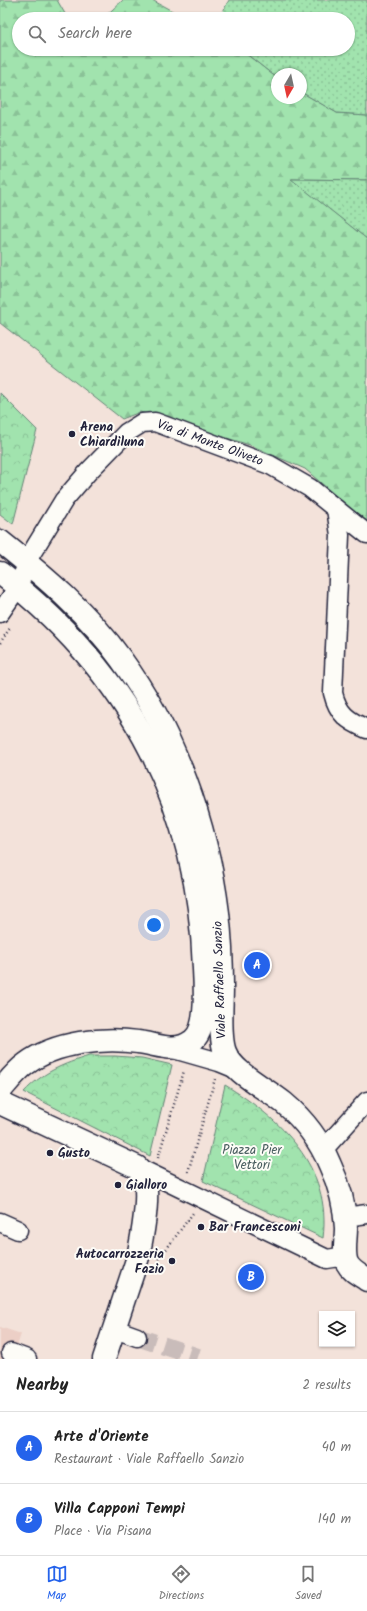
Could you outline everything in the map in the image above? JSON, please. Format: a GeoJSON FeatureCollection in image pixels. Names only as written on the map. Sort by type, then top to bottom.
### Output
{"type":"FeatureCollection","features":[{"type":"Feature","properties":{"kind":"main road","name":"Viale Raffaello Sanzio"},"geometry":{"type":"LineString","coordinates":[[0,541],[68,599],[95,627],[121,659],[154,712],[176,759],[197,813],[215,892],[222,950],[223,1045],[227,1057],[228,1075]]}},
{"type":"Feature","properties":{"kind":"main road","name":"Viale Raffaello Sanzio"},"geometry":{"type":"LineString","coordinates":[[0,573],[18,586],[47,612],[75,640],[102,672],[124,703],[141,733],[160,770],[182,825],[199,900],[203,940],[204,999],[202,1026],[196,1038],[184,1046],[170,1048]]}},
{"type":"Feature","properties":{"kind":"main road"},"geometry":{"type":"LineString","coordinates":[[0,1091],[27,1064],[39,1056],[70,1046],[94,1041],[120,1040],[170,1048]]}},
{"type":"Feature","properties":{"kind":"main road"},"geometry":{"type":"LineString","coordinates":[[228,1075],[266,1089],[292,1110],[314,1135],[335,1178],[345,1217],[347,1262],[351,1268],[367,1280]]}},
{"type":"Feature","properties":{"kind":"main road"},"geometry":{"type":"LineString","coordinates":[[0,1103],[147,1164],[144,1177],[146,1191],[142,1240],[135,1267],[104,1359]]}},
{"type":"Feature","properties":{"kind":"street","name":"Via di Monte Oliveto"},"geometry":{"type":"LineString","coordinates":[[0,613],[18,586],[27,563],[64,500],[88,472],[126,433],[142,423],[155,422],[270,466],[310,488],[367,534]]}},
{"type":"Feature","properties":{"kind":"street"},"geometry":{"type":"LineString","coordinates":[[336,509],[340,535],[333,693],[339,710],[344,716],[351,722],[367,729]]}},
{"type":"Feature","properties":{"kind":"street"},"geometry":{"type":"LineString","coordinates":[[170,1048],[219,1062],[228,1075]]}},
{"type":"Feature","properties":{"kind":"street"},"geometry":{"type":"LineString","coordinates":[[322,1150],[367,1101]]}},
{"type":"Feature","properties":{"kind":"street"},"geometry":{"type":"LineString","coordinates":[[147,1164],[327,1259],[346,1256]]}},
{"type":"Feature","properties":{"kind":"street"},"geometry":{"type":"LineString","coordinates":[[345,1217],[367,1214]]}},
{"type":"Feature","properties":{"kind":"street"},"geometry":{"type":"LineString","coordinates":[[0,1222],[18,1230]]}},
{"type":"Feature","properties":{"kind":"street"},"geometry":{"type":"LineString","coordinates":[[115,1329],[137,1337]]}},
{"type":"Feature","properties":{"kind":"path"},"geometry":{"type":"LineString","coordinates":[[147,1164],[186,1066]]}},
{"type":"Feature","properties":{"kind":"path"},"geometry":{"type":"LineString","coordinates":[[208,1076],[215,1079],[228,1075]]}},
{"type":"Feature","properties":{"kind":"path"},"geometry":{"type":"LineString","coordinates":[[188,1174],[215,1079]]}},
{"type":"Feature","properties":{"kind":"path"},"geometry":{"type":"LineString","coordinates":[[154,1264],[195,1211]]}},
{"type":"Feature","properties":{"kind":"shaded area"},"geometry":{"type":"Polygon","coordinates":[[[0,1327],[21,1334],[13,1359],[0,1359],[0,1327]]]}},
{"type":"Feature","properties":{"kind":"green space"},"geometry":{"type":"Polygon","coordinates":[[[0,0],[57,0],[64,12],[12,12],[12,56],[249,56],[271,73],[271,104],[307,104],[307,96],[337,113],[367,115],[367,180],[292,179],[367,239],[367,523],[305,469],[250,445],[140,412],[122,419],[0,323],[0,0]]]}},
{"type":"Feature","properties":{"kind":"green space"},"geometry":{"type":"Polygon","coordinates":[[[123,0],[152,0],[174,12],[110,12],[123,0]]]}},
{"type":"Feature","properties":{"kind":"green space"},"geometry":{"type":"Polygon","coordinates":[[[229,0],[367,0],[367,115],[337,113],[307,96],[307,68],[271,68],[271,73],[249,56],[355,56],[355,12],[223,12],[229,0]]]}},
{"type":"Feature","properties":{"kind":"green space"},"geometry":{"type":"Polygon","coordinates":[[[291,179],[367,180],[367,239],[291,179]]]}},
{"type":"Feature","properties":{"kind":"green space"},"geometry":{"type":"Polygon","coordinates":[[[0,393],[37,430],[13,524],[0,514],[0,393]]]}},
{"type":"Feature","properties":{"kind":"green space"},"geometry":{"type":"Polygon","coordinates":[[[89,1056],[142,1058],[172,1065],[150,1156],[24,1092],[46,1074],[71,1062],[89,1056]]]}},
{"type":"Feature","properties":{"kind":"green space","name":"Piazza Pier Vettori"},"geometry":{"type":"Polygon","coordinates":[[[225,1085],[246,1098],[283,1130],[311,1167],[319,1189],[324,1212],[323,1238],[203,1181],[225,1085]]]}},
{"type":"Feature","properties":{"kind":"tunnel"},"geometry":{"type":"LineString","coordinates":[[137,1337],[198,1357]]}},
{"type":"Feature","properties":{"kind":"place","name":"Arena Chiardiluna"},"geometry":{"type":"Point","coordinates":[72,434]}},
{"type":"Feature","properties":{"kind":"place","name":"Arte d'Oriente"},"geometry":{"type":"Point","coordinates":[257,965]}},
{"type":"Feature","properties":{"kind":"place","name":"Gusto"},"geometry":{"type":"Point","coordinates":[50,1153]}},
{"type":"Feature","properties":{"kind":"place","name":"Gialloro"},"geometry":{"type":"Point","coordinates":[118,1185]}},
{"type":"Feature","properties":{"kind":"place","name":"Bar Francesconi"},"geometry":{"type":"Point","coordinates":[201,1227]}},
{"type":"Feature","properties":{"kind":"place","name":"Autocarrozzeria Fazio"},"geometry":{"type":"Point","coordinates":[172,1261]}},
{"type":"Feature","properties":{"kind":"place","name":"Villa Capponi Tempi"},"geometry":{"type":"Point","coordinates":[251,1277]}}]}
